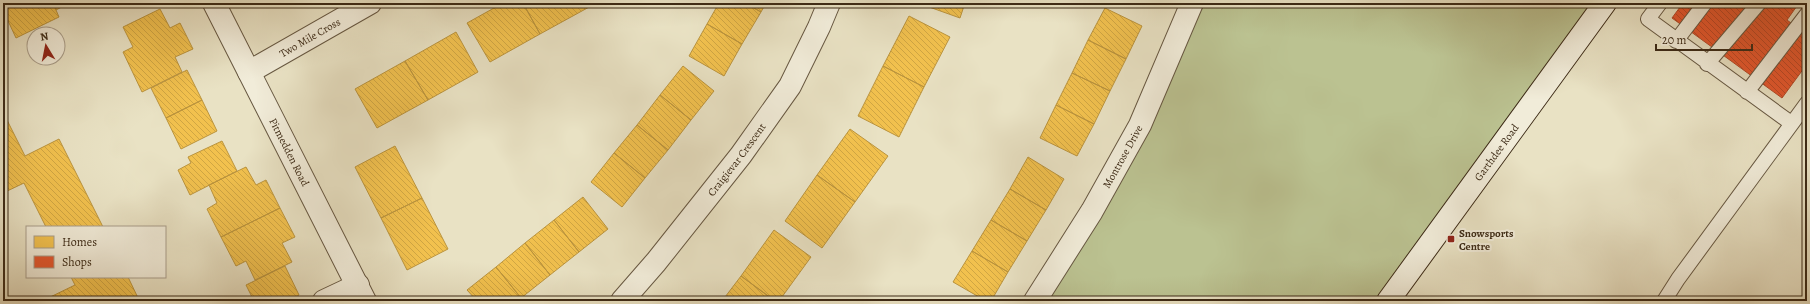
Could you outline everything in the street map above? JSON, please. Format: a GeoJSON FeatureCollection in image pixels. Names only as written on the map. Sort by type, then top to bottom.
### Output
{"type":"FeatureCollection","features":[{"type":"Feature","properties":{"kind":"street","name":"Pitmedden Road"},"geometry":{"type":"LineString","coordinates":[[214,3],[361,293]]}},
{"type":"Feature","properties":{"kind":"street","name":"Two Mile Cross"},"geometry":{"type":"LineString","coordinates":[[249,72],[370,3]]}},
{"type":"Feature","properties":{"kind":"street","name":"Craigievar Crescent"},"geometry":{"type":"LineString","coordinates":[[622,301],[656,262],[741,155],[790,86],[820,27],[829,3]]}},
{"type":"Feature","properties":{"kind":"street","name":"Montrose Drive"},"geometry":{"type":"LineString","coordinates":[[1034,301],[1092,211],[1140,125],[1192,3]]}},
{"type":"Feature","properties":{"kind":"street","name":"Garthdee Road"},"geometry":{"type":"LineString","coordinates":[[1388,301],[1605,3]]}},
{"type":"Feature","properties":{"kind":"street"},"geometry":{"type":"LineString","coordinates":[[324,301],[361,293]]}},
{"type":"Feature","properties":{"kind":"lane"},"geometry":{"type":"LineString","coordinates":[[1660,3],[1648,19],[1676,41],[1791,123]]}},
{"type":"Feature","properties":{"kind":"lane"},"geometry":{"type":"LineString","coordinates":[[1676,41],[1705,3]]}},
{"type":"Feature","properties":{"kind":"lane"},"geometry":{"type":"LineString","coordinates":[[1708,64],[1759,3]]}},
{"type":"Feature","properties":{"kind":"lane"},"geometry":{"type":"LineString","coordinates":[[1747,92],[1807,14]]}},
{"type":"Feature","properties":{"kind":"lane"},"geometry":{"type":"LineString","coordinates":[[1664,301],[1678,279],[1807,103]]}},
{"type":"Feature","properties":{"kind":"green space"},"geometry":{"type":"Polygon","coordinates":[[[1192,3],[1605,3],[1388,301],[1035,301],[1092,211],[1192,3]]]}},
{"type":"Feature","properties":{"kind":"building: Homes"},"geometry":{"type":"Polygon","coordinates":[[[3,3],[53,3],[59,17],[41,26],[26,26],[26,33],[16,38],[3,10],[3,3]]]}},
{"type":"Feature","properties":{"kind":"building: Homes"},"geometry":{"type":"Polygon","coordinates":[[[53,3],[69,3],[56,10],[53,3]]]}},
{"type":"Feature","properties":{"kind":"building: Homes"},"geometry":{"type":"Polygon","coordinates":[[[503,3],[523,3],[540,34],[490,62],[467,23],[503,3]]]}},
{"type":"Feature","properties":{"kind":"building: Homes"},"geometry":{"type":"Polygon","coordinates":[[[523,3],[590,3],[591,6],[540,34],[523,3]]]}},
{"type":"Feature","properties":{"kind":"building: Homes"},"geometry":{"type":"Polygon","coordinates":[[[719,3],[745,3],[761,12],[742,44],[707,24],[719,3]]]}},
{"type":"Feature","properties":{"kind":"building: Homes"},"geometry":{"type":"Polygon","coordinates":[[[745,3],[766,3],[761,12],[745,3]]]}},
{"type":"Feature","properties":{"kind":"building: Homes"},"geometry":{"type":"Polygon","coordinates":[[[918,3],[965,3],[960,18],[918,3]]]}},
{"type":"Feature","properties":{"kind":"building: Homes"},"geometry":{"type":"Polygon","coordinates":[[[1105,8],[1142,26],[1126,59],[1088,40],[1105,8]]]}},
{"type":"Feature","properties":{"kind":"building: Homes"},"geometry":{"type":"Polygon","coordinates":[[[160,9],[170,28],[180,23],[193,49],[175,57],[182,72],[142,92],[123,52],[133,47],[123,27],[160,9]]]}},
{"type":"Feature","properties":{"kind":"building: Homes"},"geometry":{"type":"Polygon","coordinates":[[[909,16],[950,37],[924,87],[883,66],[909,16]]]}},
{"type":"Feature","properties":{"kind":"building: Homes"},"geometry":{"type":"Polygon","coordinates":[[[707,24],[742,44],[724,76],[689,56],[707,24]]]}},
{"type":"Feature","properties":{"kind":"building: Homes"},"geometry":{"type":"Polygon","coordinates":[[[456,32],[478,72],[428,100],[405,61],[456,32]]]}},
{"type":"Feature","properties":{"kind":"building: Homes"},"geometry":{"type":"Polygon","coordinates":[[[1088,40],[1126,59],[1110,91],[1072,73],[1088,40]]]}},
{"type":"Feature","properties":{"kind":"building: Homes"},"geometry":{"type":"Polygon","coordinates":[[[405,61],[428,100],[377,128],[355,89],[405,61]]]}},
{"type":"Feature","properties":{"kind":"building: Homes"},"geometry":{"type":"Polygon","coordinates":[[[683,66],[714,91],[691,120],[660,95],[683,66]]]}},
{"type":"Feature","properties":{"kind":"building: Homes"},"geometry":{"type":"Polygon","coordinates":[[[883,66],[924,87],[899,137],[858,116],[883,66]]]}},
{"type":"Feature","properties":{"kind":"building: Homes"},"geometry":{"type":"Polygon","coordinates":[[[187,70],[202,100],[166,118],[151,88],[187,70]]]}},
{"type":"Feature","properties":{"kind":"building: Homes"},"geometry":{"type":"Polygon","coordinates":[[[1072,73],[1110,91],[1094,124],[1056,105],[1072,73]]]}},
{"type":"Feature","properties":{"kind":"building: Homes"},"geometry":{"type":"Polygon","coordinates":[[[660,95],[691,120],[668,150],[637,125],[660,95]]]}},
{"type":"Feature","properties":{"kind":"building: Homes"},"geometry":{"type":"Polygon","coordinates":[[[202,100],[217,131],[181,149],[166,118],[202,100]]]}},
{"type":"Feature","properties":{"kind":"building: Homes"},"geometry":{"type":"Polygon","coordinates":[[[1056,105],[1094,124],[1077,156],[1040,138],[1056,105]]]}},
{"type":"Feature","properties":{"kind":"building: Homes"},"geometry":{"type":"Polygon","coordinates":[[[6,118],[25,156],[59,139],[102,226],[46,226],[24,183],[3,193],[3,120],[6,118]]]}},
{"type":"Feature","properties":{"kind":"building: Homes"},"geometry":{"type":"Polygon","coordinates":[[[637,125],[668,150],[645,178],[614,153],[637,125]]]}},
{"type":"Feature","properties":{"kind":"building: Homes"},"geometry":{"type":"Polygon","coordinates":[[[850,129],[888,156],[855,202],[817,175],[850,129]]]}},
{"type":"Feature","properties":{"kind":"building: Homes"},"geometry":{"type":"Polygon","coordinates":[[[222,141],[237,171],[190,195],[178,170],[191,163],[188,157],[222,141]]]}},
{"type":"Feature","properties":{"kind":"building: Homes"},"geometry":{"type":"Polygon","coordinates":[[[395,146],[422,198],[381,218],[355,167],[395,146]]]}},
{"type":"Feature","properties":{"kind":"building: Homes"},"geometry":{"type":"Polygon","coordinates":[[[614,153],[645,178],[622,207],[591,182],[614,153]]]}},
{"type":"Feature","properties":{"kind":"building: Homes"},"geometry":{"type":"Polygon","coordinates":[[[1028,157],[1064,179],[1046,210],[1010,189],[1028,157]]]}},
{"type":"Feature","properties":{"kind":"building: Homes"},"geometry":{"type":"Polygon","coordinates":[[[246,167],[256,185],[266,180],[280,208],[221,237],[207,209],[217,203],[209,185],[246,167]]]}},
{"type":"Feature","properties":{"kind":"building: Homes"},"geometry":{"type":"Polygon","coordinates":[[[817,175],[855,202],[822,248],[785,221],[817,175]]]}},
{"type":"Feature","properties":{"kind":"building: Homes"},"geometry":{"type":"Polygon","coordinates":[[[1010,189],[1046,210],[1027,241],[991,220],[1010,189]]]}},
{"type":"Feature","properties":{"kind":"building: Homes"},"geometry":{"type":"Polygon","coordinates":[[[583,197],[608,229],[579,252],[554,220],[583,197]]]}},
{"type":"Feature","properties":{"kind":"building: Homes"},"geometry":{"type":"Polygon","coordinates":[[[422,198],[448,249],[407,270],[381,218],[422,198]]]}},
{"type":"Feature","properties":{"kind":"building: Homes"},"geometry":{"type":"Polygon","coordinates":[[[280,208],[295,237],[282,243],[292,262],[255,280],[246,261],[236,266],[221,237],[280,208]]]}},
{"type":"Feature","properties":{"kind":"building: Homes"},"geometry":{"type":"Polygon","coordinates":[[[554,220],[579,252],[550,275],[525,243],[554,220]]]}},
{"type":"Feature","properties":{"kind":"building: Homes"},"geometry":{"type":"Polygon","coordinates":[[[991,220],[1027,241],[1008,272],[972,251],[991,220]]]}},
{"type":"Feature","properties":{"kind":"building: Homes"},"geometry":{"type":"Polygon","coordinates":[[[774,230],[811,257],[779,301],[775,301],[741,276],[774,230]]]}},
{"type":"Feature","properties":{"kind":"building: Homes"},"geometry":{"type":"Polygon","coordinates":[[[525,243],[550,275],[521,298],[496,267],[525,243]]]}},
{"type":"Feature","properties":{"kind":"building: Homes"},"geometry":{"type":"Polygon","coordinates":[[[972,251],[1008,272],[991,301],[986,301],[953,282],[972,251]]]}},
{"type":"Feature","properties":{"kind":"building: Homes"},"geometry":{"type":"Polygon","coordinates":[[[285,266],[299,295],[287,301],[254,301],[246,285],[285,266]]]}},
{"type":"Feature","properties":{"kind":"building: Homes"},"geometry":{"type":"Polygon","coordinates":[[[496,267],[521,298],[518,301],[477,301],[467,290],[496,267]]]}},
{"type":"Feature","properties":{"kind":"building: Homes"},"geometry":{"type":"Polygon","coordinates":[[[741,276],[775,301],[722,301],[741,276]]]}},
{"type":"Feature","properties":{"kind":"building: Homes"},"geometry":{"type":"Polygon","coordinates":[[[72,278],[128,278],[139,300],[42,301],[75,285],[72,278]]]}},
{"type":"Feature","properties":{"kind":"building: Homes"},"geometry":{"type":"Polygon","coordinates":[[[3,292],[8,301],[3,301],[3,292]]]}},
{"type":"Feature","properties":{"kind":"building: Shops"},"geometry":{"type":"Polygon","coordinates":[[[1683,3],[1799,3],[1787,20],[1807,35],[1807,64],[1782,98],[1672,18],[1683,3]]]}},
{"type":"Feature","properties":{"kind":"place","name":"Snowsports Centre"},"geometry":{"type":"Point","coordinates":[1451,239]}}]}
